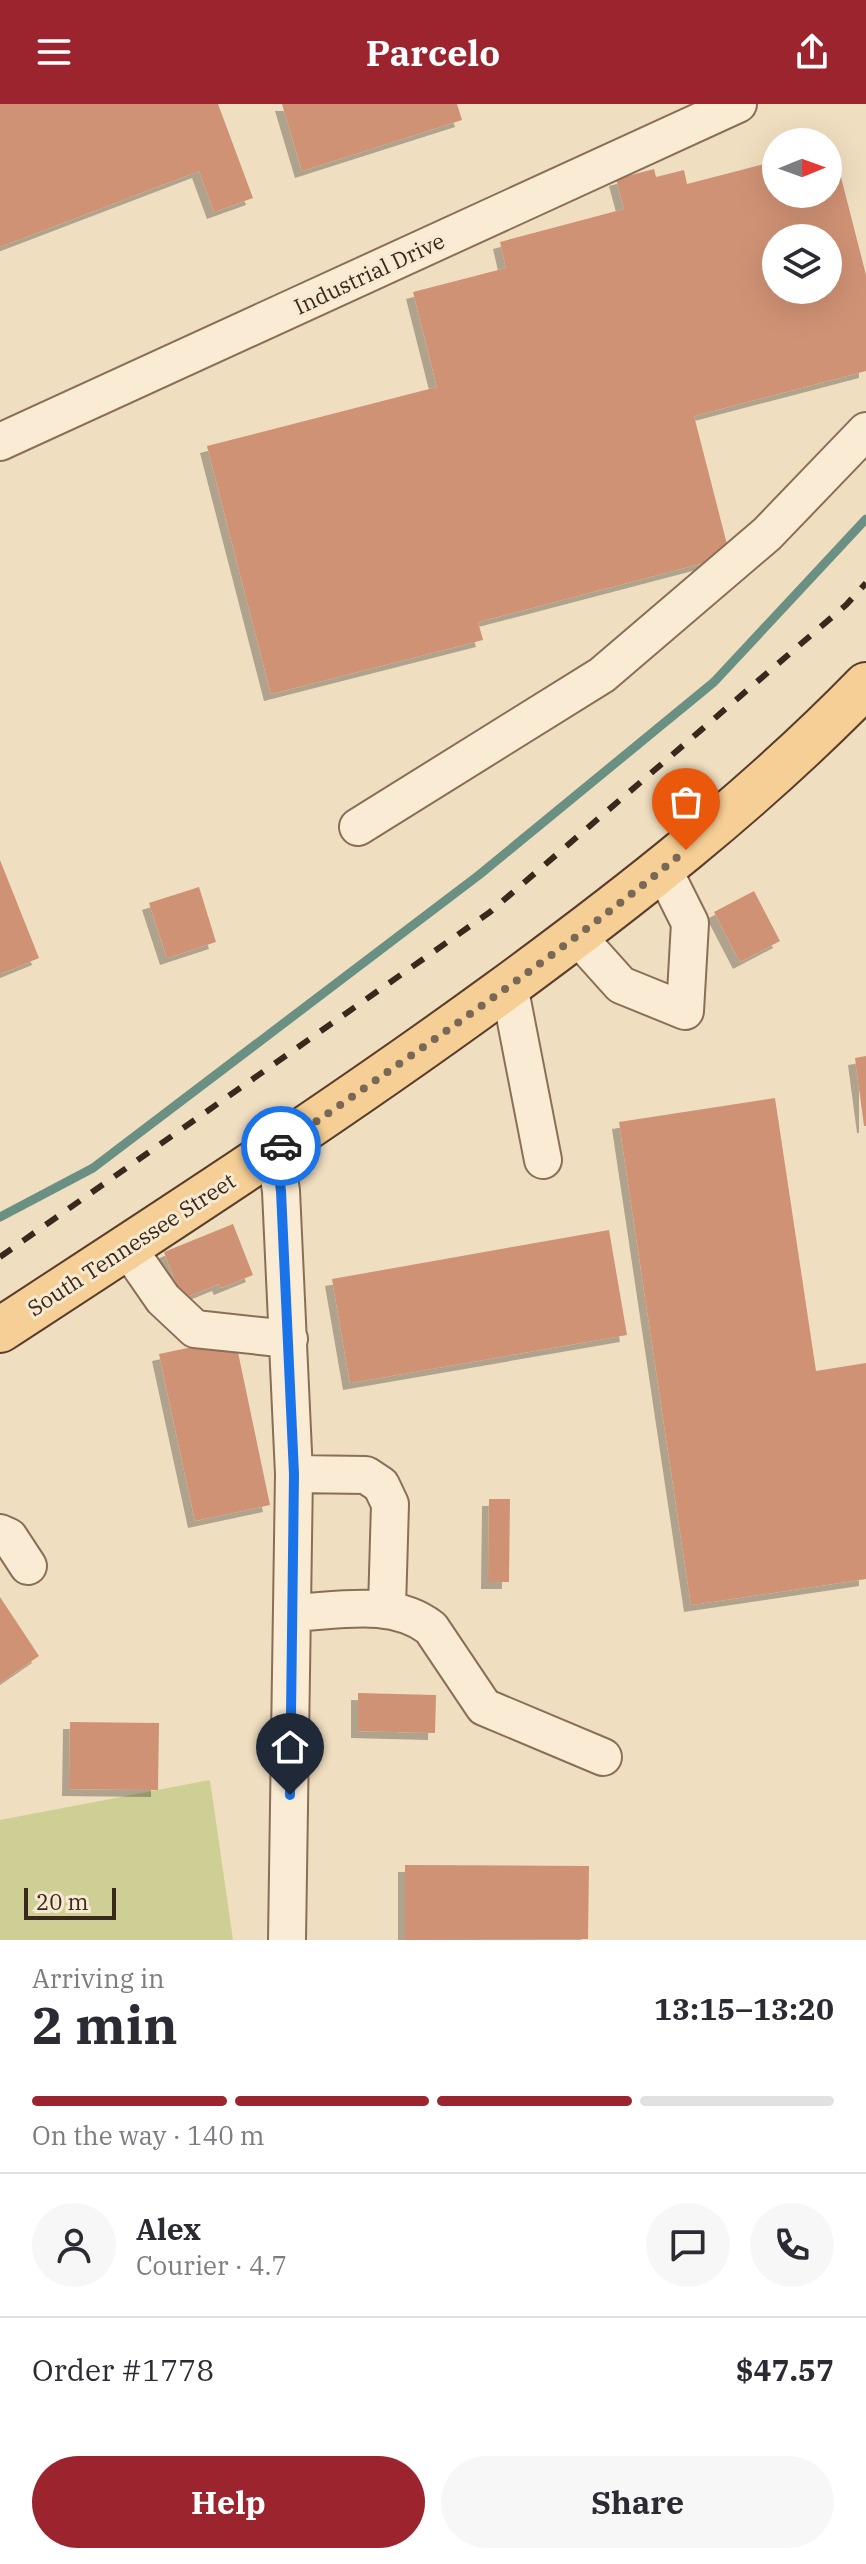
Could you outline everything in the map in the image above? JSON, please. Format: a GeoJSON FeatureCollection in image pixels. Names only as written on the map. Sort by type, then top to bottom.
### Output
{"type":"FeatureCollection","features":[{"type":"Feature","properties":{"kind":"main road","name":"South Tennessee Street"},"geometry":{"type":"LineString","coordinates":[[0,1330],[275,1150],[577,936],[710,830],[864,694]]}},
{"type":"Feature","properties":{"kind":"street","name":"Industrial Drive"},"geometry":{"type":"LineString","coordinates":[[0,442],[738,104]]}},
{"type":"Feature","properties":{"kind":"street"},"geometry":{"type":"LineString","coordinates":[[358,827],[602,675],[767,534],[866,431]]}},
{"type":"Feature","properties":{"kind":"street"},"geometry":{"type":"LineString","coordinates":[[577,936],[621,985],[685,1011],[690,923],[663,869]]}},
{"type":"Feature","properties":{"kind":"street"},"geometry":{"type":"LineString","coordinates":[[509,985],[543,1160]]}},
{"type":"Feature","properties":{"kind":"street"},"geometry":{"type":"LineString","coordinates":[[275,1150],[281,1191],[294,1474],[287,1940]]}},
{"type":"Feature","properties":{"kind":"street"},"geometry":{"type":"LineString","coordinates":[[127,1247],[163,1299],[195,1329],[289,1339]]}},
{"type":"Feature","properties":{"kind":"street"},"geometry":{"type":"LineString","coordinates":[[294,1474],[366,1475],[381,1485],[390,1504],[387,1608]]}},
{"type":"Feature","properties":{"kind":"street"},"geometry":{"type":"LineString","coordinates":[[0,1533],[9,1537],[28,1566]]}},
{"type":"Feature","properties":{"kind":"street"},"geometry":{"type":"LineString","coordinates":[[292,1613],[387,1608],[418,1618],[431,1628],[484,1707],[603,1757]]}},
{"type":"Feature","properties":{"kind":"green space"},"geometry":{"type":"Polygon","coordinates":[[[210,1780],[233,1940],[0,1940],[0,1820],[210,1780]]]}},
{"type":"Feature","properties":{"kind":"building"},"geometry":{"type":"Polygon","coordinates":[[[0,104],[218,104],[253,198],[214,212],[199,171],[0,247],[0,104]]]}},
{"type":"Feature","properties":{"kind":"building"},"geometry":{"type":"Polygon","coordinates":[[[282,104],[457,104],[462,120],[302,171],[282,104]]]}},
{"type":"Feature","properties":{"kind":"building"},"geometry":{"type":"Polygon","coordinates":[[[762,165],[762,208],[842,208],[842,181],[866,275],[866,371],[694,416],[730,556],[478,622],[483,640],[271,694],[207,446],[437,387],[413,292],[506,268],[500,242],[624,209],[616,179],[654,169],[656,177],[684,170],[687,184],[762,165]]]}},
{"type":"Feature","properties":{"kind":"building"},"geometry":{"type":"Polygon","coordinates":[[[0,860],[39,958],[0,974],[0,860]]]}},
{"type":"Feature","properties":{"kind":"building"},"geometry":{"type":"Polygon","coordinates":[[[199,887],[216,942],[167,958],[149,903],[199,887]]]}},
{"type":"Feature","properties":{"kind":"building"},"geometry":{"type":"Polygon","coordinates":[[[754,891],[780,941],[740,962],[714,912],[754,891]]]}},
{"type":"Feature","properties":{"kind":"building"},"geometry":{"type":"Polygon","coordinates":[[[866,1056],[866,1126],[864,1126],[855,1058],[866,1056]]]}},
{"type":"Feature","properties":{"kind":"building"},"geometry":{"type":"Polygon","coordinates":[[[775,1098],[816,1371],[866,1363],[866,1579],[691,1605],[619,1122],[775,1098]]]}},
{"type":"Feature","properties":{"kind":"building"},"geometry":{"type":"Polygon","coordinates":[[[233,1224],[253,1275],[182,1299],[164,1252],[233,1224]]]}},
{"type":"Feature","properties":{"kind":"building"},"geometry":{"type":"Polygon","coordinates":[[[609,1230],[627,1335],[350,1383],[332,1279],[609,1230]]]}},
{"type":"Feature","properties":{"kind":"building"},"geometry":{"type":"Polygon","coordinates":[[[235,1338],[270,1505],[195,1521],[159,1354],[235,1338]]]}},
{"type":"Feature","properties":{"kind":"building"},"geometry":{"type":"Polygon","coordinates":[[[489,1499],[510,1499],[509,1582],[488,1582],[489,1499]]]}},
{"type":"Feature","properties":{"kind":"building"},"geometry":{"type":"Polygon","coordinates":[[[0,1597],[39,1656],[0,1683],[0,1597]]]}},
{"type":"Feature","properties":{"kind":"building"},"geometry":{"type":"Polygon","coordinates":[[[358,1693],[436,1695],[435,1733],[358,1731],[358,1693]]]}},
{"type":"Feature","properties":{"kind":"building"},"geometry":{"type":"Polygon","coordinates":[[[70,1722],[159,1723],[158,1790],[69,1789],[70,1722]]]}},
{"type":"Feature","properties":{"kind":"building"},"geometry":{"type":"Polygon","coordinates":[[[405,1865],[589,1866],[588,1939],[405,1940],[405,1865]]]}},
{"type":"Feature","properties":{"kind":"waterway"},"geometry":{"type":"LineString","coordinates":[[0,1217],[93,1168],[479,875],[714,682],[866,519]]}},
{"type":"Feature","properties":{"kind":"railway"},"geometry":{"type":"LineString","coordinates":[[0,1257],[490,912],[846,605],[866,583]]}},
{"type":"Feature","properties":{"kind":"way so far"},"geometry":{"type":"LineString","coordinates":[[281,1146],[577,936],[686,850]]}},
{"type":"Feature","properties":{"kind":"route"},"geometry":{"type":"LineString","coordinates":[[281,1146],[275,1150],[281,1191],[294,1474],[290,1795]]}}]}
